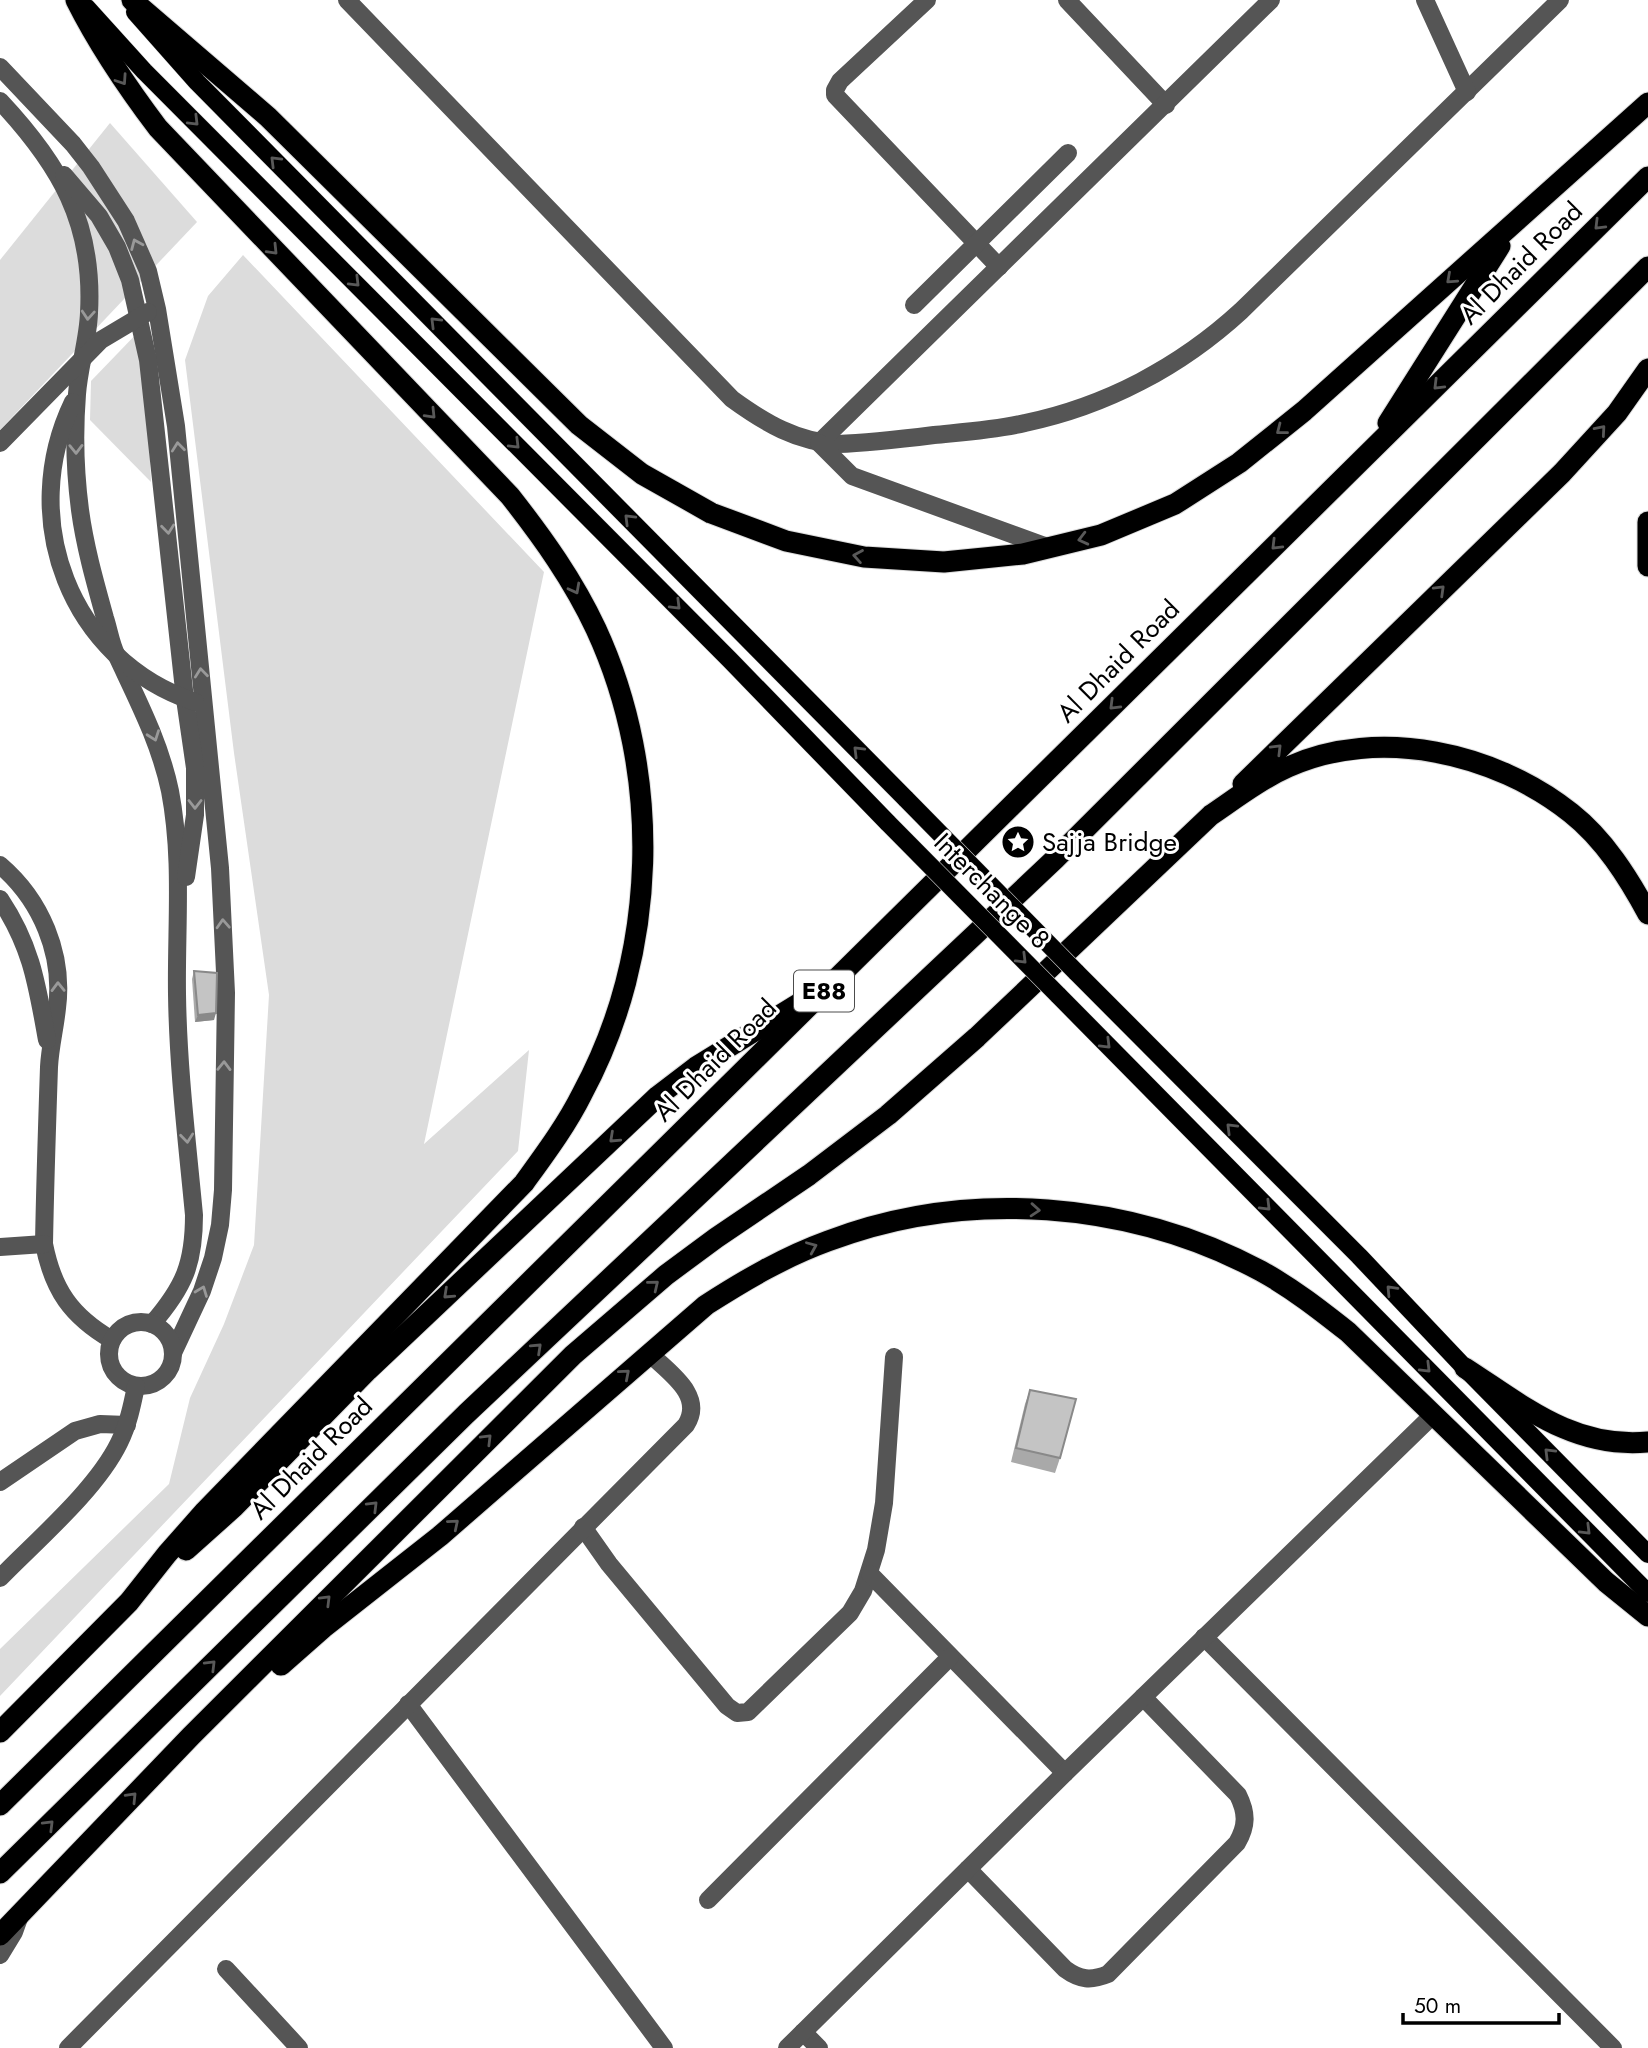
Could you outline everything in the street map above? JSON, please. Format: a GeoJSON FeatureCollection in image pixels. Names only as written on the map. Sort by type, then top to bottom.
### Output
{"type":"FeatureCollection","features":[{"type":"Feature","properties":{"kind":"highway"},"geometry":{"type":"LineString","coordinates":[[78,0],[93,35],[158,128],[510,496],[543,538],[572,582],[596,630],[615,679],[630,730],[639,783],[643,836],[641,890],[634,943],[622,995],[605,1045],[583,1094],[555,1140],[524,1183],[205,1511],[128,1602]]}},
{"type":"Feature","properties":{"kind":"highway"},"geometry":{"type":"LineString","coordinates":[[132,0],[268,117],[579,425],[642,474],[711,513],[786,541],[864,557],[944,562],[1023,554],[1101,535],[1175,504],[1240,463],[1304,411],[1648,103]]}},
{"type":"Feature","properties":{"kind":"highway","name":"Al Dhaid Road"},"geometry":{"type":"LineString","coordinates":[[0,1805],[1648,177]]}},
{"type":"Feature","properties":{"kind":"highway"},"geometry":{"type":"LineString","coordinates":[[1371,450],[1516,221]]}},
{"type":"Feature","properties":{"kind":"highway","name":"E88"},"geometry":{"type":"LineString","coordinates":[[0,1873],[466,1415],[1055,859],[1648,267]]}},
{"type":"Feature","properties":{"kind":"highway"},"geometry":{"type":"LineString","coordinates":[[0,1935],[191,1736],[528,1398],[582,1347],[666,1275],[809,1175],[888,1115],[977,1037],[1211,815],[1562,473],[1617,412],[1648,369]]}},
{"type":"Feature","properties":{"kind":"highway"},"geometry":{"type":"LineString","coordinates":[[1648,522],[1648,566]]}},
{"type":"Feature","properties":{"kind":"highway"},"geometry":{"type":"LineString","coordinates":[[1211,815],[1289,766],[1330,754],[1372,748],[1403,748],[1457,755],[1498,769],[1537,789],[1573,814],[1603,845],[1629,881],[1648,914]]}},
{"type":"Feature","properties":{"kind":"highway"},"geometry":{"type":"LineString","coordinates":[[0,1732],[128,1602],[234,1507],[368,1370],[658,1096],[696,1067],[829,986]]}},
{"type":"Feature","properties":{"kind":"highway"},"geometry":{"type":"LineString","coordinates":[[191,1736],[235,1704],[323,1628],[439,1536],[649,1353],[706,1306],[744,1280],[785,1259],[872,1226],[917,1216],[968,1210],[1070,1212],[1120,1220],[1167,1231],[1215,1249],[1261,1271],[1305,1298],[1348,1332],[1605,1582],[1648,1616]]}},
{"type":"Feature","properties":{"kind":"highway"},"geometry":{"type":"LineString","coordinates":[[1465,1368],[1536,1414],[1583,1437],[1614,1442],[1648,1442]]}},
{"type":"Feature","properties":{"kind":"main road","name":"Interchange 8"},"geometry":{"type":"LineString","coordinates":[[78,0],[144,71],[730,660],[1648,1593]]}},
{"type":"Feature","properties":{"kind":"main road","name":"Interchange 8"},"geometry":{"type":"LineString","coordinates":[[125,0],[197,82],[1359,1256],[1648,1555]]}},
{"type":"Feature","properties":{"kind":"street"},"geometry":{"type":"LineString","coordinates":[[927,0],[840,81],[835,95],[999,267]]}},
{"type":"Feature","properties":{"kind":"street"},"geometry":{"type":"LineString","coordinates":[[1067,0],[1166,105]]}},
{"type":"Feature","properties":{"kind":"street"},"geometry":{"type":"LineString","coordinates":[[819,443],[1270,0]]}},
{"type":"Feature","properties":{"kind":"street"},"geometry":{"type":"LineString","coordinates":[[1425,0],[1467,92]]}},
{"type":"Feature","properties":{"kind":"street"},"geometry":{"type":"LineString","coordinates":[[352,2],[732,399],[778,428],[819,443],[860,443],[1022,424],[1084,407],[1159,372],[1189,354],[1225,327],[1560,0]]}},
{"type":"Feature","properties":{"kind":"street"},"geometry":{"type":"LineString","coordinates":[[0,67],[73,144],[109,193],[127,221],[148,271],[148,312],[157,431],[185,699],[195,768],[195,816],[179,907]]}},
{"type":"Feature","properties":{"kind":"street"},"geometry":{"type":"LineString","coordinates":[[0,101],[52,163],[77,188],[99,216],[111,237],[148,312],[176,426],[224,930],[226,993],[223,1190],[220,1225],[213,1258],[198,1301],[166,1374],[157,1381],[136,1386],[123,1380],[115,1372],[109,1351],[112,1340],[119,1331],[129,1324],[140,1322],[152,1324],[162,1330],[170,1340],[173,1353]]}},
{"type":"Feature","properties":{"kind":"street"},"geometry":{"type":"LineString","coordinates":[[914,306],[1068,153]]}},
{"type":"Feature","properties":{"kind":"street"},"geometry":{"type":"LineString","coordinates":[[52,163],[70,198],[85,249],[89,275],[89,315],[77,392],[76,469],[80,507],[95,582],[116,655],[145,712],[169,788],[177,841],[179,1035],[194,1237],[183,1280],[173,1300],[152,1324]]}},
{"type":"Feature","properties":{"kind":"street"},"geometry":{"type":"LineString","coordinates":[[0,443],[101,340],[148,312]]}},
{"type":"Feature","properties":{"kind":"street"},"geometry":{"type":"LineString","coordinates":[[77,392],[57,440],[49,492],[52,530],[61,568],[83,615],[116,655],[160,687],[204,705]]}},
{"type":"Feature","properties":{"kind":"street"},"geometry":{"type":"LineString","coordinates":[[819,443],[852,476],[1050,548]]}},
{"type":"Feature","properties":{"kind":"street"},"geometry":{"type":"LineString","coordinates":[[0,865],[31,899],[45,923],[54,950],[58,978],[58,1006],[49,1055],[44,1244],[55,1283],[66,1301],[78,1317],[112,1340]]}},
{"type":"Feature","properties":{"kind":"street"},"geometry":{"type":"LineString","coordinates":[[0,899],[15,921],[36,976],[49,1055]]}},
{"type":"Feature","properties":{"kind":"street"},"geometry":{"type":"LineString","coordinates":[[0,1247],[44,1244]]}},
{"type":"Feature","properties":{"kind":"street"},"geometry":{"type":"LineString","coordinates":[[68,2048],[691,1417],[691,1398],[686,1390],[649,1353]]}},
{"type":"Feature","properties":{"kind":"street"},"geometry":{"type":"LineString","coordinates":[[583,1527],[617,1575],[727,1706],[737,1713],[754,1709],[850,1613],[870,1574],[884,1503],[894,1357]]}},
{"type":"Feature","properties":{"kind":"street"},"geometry":{"type":"LineString","coordinates":[[0,1578],[96,1479],[127,1425],[136,1386]]}},
{"type":"Feature","properties":{"kind":"street"},"geometry":{"type":"LineString","coordinates":[[787,2048],[1433,1415]]}},
{"type":"Feature","properties":{"kind":"street"},"geometry":{"type":"LineString","coordinates":[[0,1482],[75,1431],[100,1424],[127,1425]]}},
{"type":"Feature","properties":{"kind":"street"},"geometry":{"type":"LineString","coordinates":[[870,1574],[1065,1773]]}},
{"type":"Feature","properties":{"kind":"street"},"geometry":{"type":"LineString","coordinates":[[1204,1637],[1613,2048]]}},
{"type":"Feature","properties":{"kind":"street"},"geometry":{"type":"LineString","coordinates":[[708,1900],[950,1657]]}},
{"type":"Feature","properties":{"kind":"street"},"geometry":{"type":"LineString","coordinates":[[968,1869],[1074,1976],[1086,1979],[1108,1974],[1237,1843],[1246,1819],[1238,1795],[1143,1697]]}},
{"type":"Feature","properties":{"kind":"street"},"geometry":{"type":"LineString","coordinates":[[408,1704],[664,2048]]}},
{"type":"Feature","properties":{"kind":"street"},"geometry":{"type":"LineString","coordinates":[[0,1955],[14,1932],[21,1913]]}},
{"type":"Feature","properties":{"kind":"street"},"geometry":{"type":"LineString","coordinates":[[226,1969],[299,2048]]}},
{"type":"Feature","properties":{"kind":"street"},"geometry":{"type":"LineString","coordinates":[[803,2032],[819,2048]]}},
{"type":"Feature","properties":{"kind":"shaded area"},"geometry":{"type":"Polygon","coordinates":[[[110,123],[197,222],[0,430],[0,260],[110,123]]]}},
{"type":"Feature","properties":{"kind":"shaded area"},"geometry":{"type":"Polygon","coordinates":[[[243,255],[544,572],[424,1144],[529,1050],[518,1151],[0,1696],[0,1649],[169,1484],[190,1398],[224,1324],[254,1245],[269,995],[234,753],[185,360],[208,296],[243,255]]]}},
{"type":"Feature","properties":{"kind":"shaded area"},"geometry":{"type":"Polygon","coordinates":[[[144,326],[151,482],[90,420],[91,381],[144,326]]]}},
{"type":"Feature","properties":{"kind":"building"},"geometry":{"type":"Polygon","coordinates":[[[194,971],[217,973],[216,1013],[198,1015],[194,971]]]}},
{"type":"Feature","properties":{"kind":"building"},"geometry":{"type":"Polygon","coordinates":[[[1030,1390],[1076,1399],[1060,1458],[1016,1448],[1030,1390]]]}},
{"type":"Feature","properties":{"kind":"place","name":"Sajja Bridge"},"geometry":{"type":"Point","coordinates":[1018,842]}}]}
